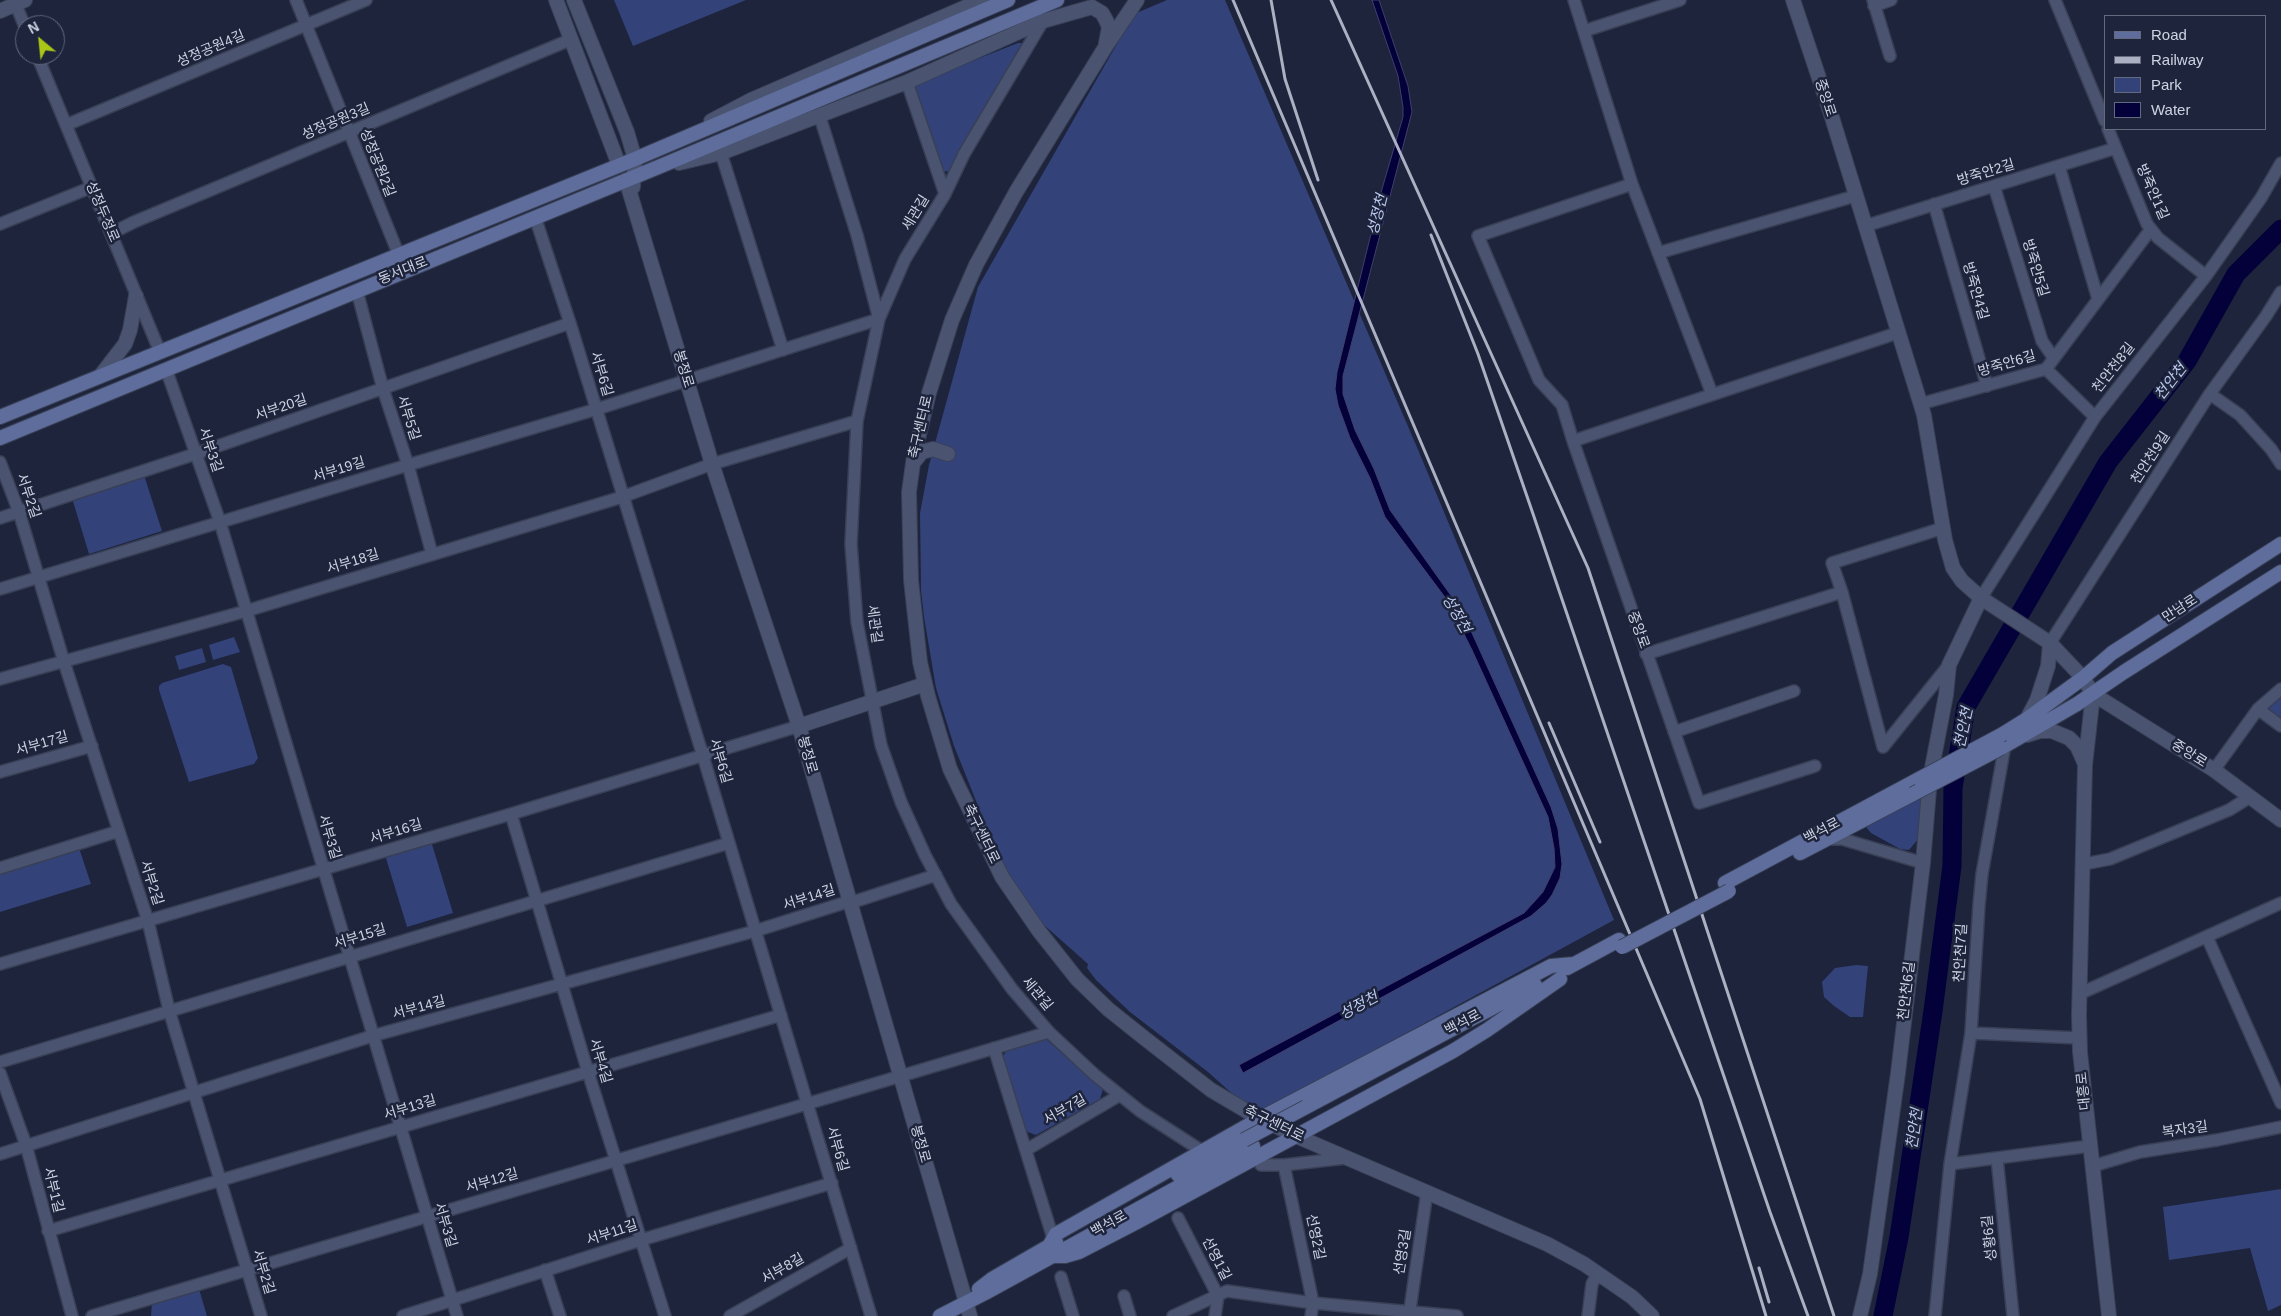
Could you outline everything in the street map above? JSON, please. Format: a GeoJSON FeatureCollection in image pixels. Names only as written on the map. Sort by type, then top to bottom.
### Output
{"type":"FeatureCollection","features":[{"type":"Feature","properties":{"kind":"main road","name":"동서대로"},"geometry":{"type":"LineString","coordinates":[[0,417],[398,253],[635,159],[1008,0]]}},
{"type":"Feature","properties":{"kind":"main road"},"geometry":{"type":"LineString","coordinates":[[1022,15],[1057,0]]}},
{"type":"Feature","properties":{"kind":"main road"},"geometry":{"type":"LineString","coordinates":[[1022,15],[1063,0]]}},
{"type":"Feature","properties":{"kind":"main road","name":"동서대로"},"geometry":{"type":"LineString","coordinates":[[0,438],[1022,15]]}},
{"type":"Feature","properties":{"kind":"main road","name":"봉정로"},"geometry":{"type":"LineString","coordinates":[[620,165],[630,178]]}},
{"type":"Feature","properties":{"kind":"main road","name":"성정두정로"},"geometry":{"type":"LineString","coordinates":[[160,352],[166,369]]}},
{"type":"Feature","properties":{"kind":"main road","name":"만남로"},"geometry":{"type":"LineString","coordinates":[[2083,678],[2112,653],[2281,544]]}},
{"type":"Feature","properties":{"kind":"main road","name":"만남로"},"geometry":{"type":"LineString","coordinates":[[2093,694],[2281,572]]}},
{"type":"Feature","properties":{"kind":"main road"},"geometry":{"type":"LineString","coordinates":[[2150,628],[2146,635],[2146,644],[2153,649],[2163,647]]}},
{"type":"Feature","properties":{"kind":"main road"},"geometry":{"type":"LineString","coordinates":[[2003,742],[2027,719],[2083,678]]}},
{"type":"Feature","properties":{"kind":"main road"},"geometry":{"type":"LineString","coordinates":[[2003,742],[2021,736],[2093,694]]}},
{"type":"Feature","properties":{"kind":"main road","name":"백석로"},"geometry":{"type":"LineString","coordinates":[[1727,887],[1919,779],[2003,742]]}},
{"type":"Feature","properties":{"kind":"main road","name":"백석로"},"geometry":{"type":"LineString","coordinates":[[1727,887],[1828,839],[1913,794],[2003,742]]}},
{"type":"Feature","properties":{"kind":"main road"},"geometry":{"type":"LineString","coordinates":[[1621,944],[1727,887]]}},
{"type":"Feature","properties":{"kind":"main road","name":"백석로"},"geometry":{"type":"LineString","coordinates":[[1310,1110],[1574,964],[1621,944]]}},
{"type":"Feature","properties":{"kind":"main road","name":"백석로"},"geometry":{"type":"LineString","coordinates":[[940,1316],[985,1293],[1051,1247],[1560,979],[1621,944]]}},
{"type":"Feature","properties":{"kind":"main road"},"geometry":{"type":"LineString","coordinates":[[1560,979],[1488,1030],[1296,1136],[1079,1252],[1065,1256],[1051,1247],[1070,1226],[1262,1118],[1551,966],[1574,964]]}},
{"type":"Feature","properties":{"kind":"street","name":"성정공원2길"},"geometry":{"type":"LineString","coordinates":[[296,0],[398,253]]}},
{"type":"Feature","properties":{"kind":"street","name":"성정공원4길"},"geometry":{"type":"LineString","coordinates":[[66,125],[366,0]]}},
{"type":"Feature","properties":{"kind":"street","name":"봉정로"},"geometry":{"type":"LineString","coordinates":[[556,0],[620,165]]}},
{"type":"Feature","properties":{"kind":"street","name":"봉정로"},"geometry":{"type":"LineString","coordinates":[[574,0],[627,132],[635,159],[630,178],[631,198],[712,464],[799,726],[970,1316]]}},
{"type":"Feature","properties":{"kind":"street"},"geometry":{"type":"LineString","coordinates":[[650,152],[751,100],[982,0]]}},
{"type":"Feature","properties":{"kind":"street","name":"축구센터로"},"geometry":{"type":"LineString","coordinates":[[1137,0],[1106,46],[1016,192],[976,265],[952,320],[932,384],[913,463],[909,492],[910,555],[913,614],[925,684],[944,754],[958,788],[1002,877],[1053,950],[1077,979],[1108,1009],[1211,1090],[1296,1136],[1547,1244],[1584,1264],[1597,1275],[1632,1297],[1652,1316]]}},
{"type":"Feature","properties":{"kind":"street"},"geometry":{"type":"LineString","coordinates":[[1574,0],[1632,184],[1712,394]]}},
{"type":"Feature","properties":{"kind":"street"},"geometry":{"type":"LineString","coordinates":[[1584,31],[1680,0]]}},
{"type":"Feature","properties":{"kind":"street","name":"중앙로"},"geometry":{"type":"LineString","coordinates":[[1793,0],[1830,111],[1920,404],[1953,568],[1962,581],[1987,602],[2050,643]]}},
{"type":"Feature","properties":{"kind":"street"},"geometry":{"type":"LineString","coordinates":[[1890,56],[1873,3],[1891,0]]}},
{"type":"Feature","properties":{"kind":"street"},"geometry":{"type":"LineString","coordinates":[[2055,0],[2104,119]]}},
{"type":"Feature","properties":{"kind":"street"},"geometry":{"type":"LineString","coordinates":[[0,11],[18,1],[22,15]]}},
{"type":"Feature","properties":{"kind":"street"},"geometry":{"type":"LineString","coordinates":[[656,168],[721,153],[907,82],[1043,21],[1092,7],[1102,14],[1109,27],[1106,46]]}},
{"type":"Feature","properties":{"kind":"street","name":"세관길"},"geometry":{"type":"LineString","coordinates":[[1043,21],[964,154],[944,194],[905,259],[879,319],[856,421],[851,544],[857,622],[881,744],[901,802],[951,904],[1012,989],[1049,1032],[1095,1075],[1140,1111],[1202,1151]]}},
{"type":"Feature","properties":{"kind":"street","name":"성정공원3길"},"geometry":{"type":"LineString","coordinates":[[112,233],[572,39]]}},
{"type":"Feature","properties":{"kind":"street","name":"성정두정로"},"geometry":{"type":"LineString","coordinates":[[41,65],[160,352]]}},
{"type":"Feature","properties":{"kind":"street"},"geometry":{"type":"LineString","coordinates":[[907,82],[944,194]]}},
{"type":"Feature","properties":{"kind":"street"},"geometry":{"type":"LineString","coordinates":[[819,114],[857,235],[879,319]]}},
{"type":"Feature","properties":{"kind":"street","name":"방죽안1길"},"geometry":{"type":"LineString","coordinates":[[2108,130],[2151,229],[2158,238],[2206,276]]}},
{"type":"Feature","properties":{"kind":"street","name":"방죽안2길"},"geometry":{"type":"LineString","coordinates":[[1865,226],[2116,148]]}},
{"type":"Feature","properties":{"kind":"street"},"geometry":{"type":"LineString","coordinates":[[721,153],[783,350]]}},
{"type":"Feature","properties":{"kind":"street","name":"천안천8길"},"geometry":{"type":"LineString","coordinates":[[1987,602],[2095,417],[2206,276],[2261,198],[2281,163]]}},
{"type":"Feature","properties":{"kind":"street"},"geometry":{"type":"LineString","coordinates":[[2059,166],[2098,298]]}},
{"type":"Feature","properties":{"kind":"street","name":"중앙로"},"geometry":{"type":"LineString","coordinates":[[1632,184],[1478,236],[1539,380],[1562,405],[1646,654],[1842,592]]}},
{"type":"Feature","properties":{"kind":"street"},"geometry":{"type":"LineString","coordinates":[[0,224],[92,186]]}},
{"type":"Feature","properties":{"kind":"street","name":"방죽안5길"},"geometry":{"type":"LineString","coordinates":[[1994,186],[2042,341],[2053,357]]}},
{"type":"Feature","properties":{"kind":"street"},"geometry":{"type":"LineString","coordinates":[[1658,254],[1855,196]]}},
{"type":"Feature","properties":{"kind":"street","name":"방죽안4길"},"geometry":{"type":"LineString","coordinates":[[1934,204],[1987,386]]}},
{"type":"Feature","properties":{"kind":"street","name":"서부6길"},"geometry":{"type":"LineString","coordinates":[[535,217],[570,323],[703,756],[871,1316]]}},
{"type":"Feature","properties":{"kind":"street","name":"방죽안6길"},"geometry":{"type":"LineString","coordinates":[[1920,404],[2046,369],[2053,357],[2151,229]]}},
{"type":"Feature","properties":{"kind":"street","name":"서부5길"},"geometry":{"type":"LineString","coordinates":[[357,290],[383,389],[408,464],[432,554]]}},
{"type":"Feature","properties":{"kind":"street","name":"천안천9길"},"geometry":{"type":"LineString","coordinates":[[2050,643],[2210,394],[2281,292]]}},
{"type":"Feature","properties":{"kind":"street"},"geometry":{"type":"LineString","coordinates":[[101,375],[125,344],[130,330],[136,296]]}},
{"type":"Feature","properties":{"kind":"street","name":"서부19길"},"geometry":{"type":"LineString","coordinates":[[0,589],[408,464],[596,409],[879,319]]}},
{"type":"Feature","properties":{"kind":"street","name":"서부20길"},"geometry":{"type":"LineString","coordinates":[[0,518],[195,454],[570,323]]}},
{"type":"Feature","properties":{"kind":"street"},"geometry":{"type":"LineString","coordinates":[[1573,441],[1897,332]]}},
{"type":"Feature","properties":{"kind":"street","name":"서부3길"},"geometry":{"type":"LineString","coordinates":[[166,369],[220,522],[457,1316]]}},
{"type":"Feature","properties":{"kind":"street"},"geometry":{"type":"LineString","coordinates":[[2046,369],[2095,417]]}},
{"type":"Feature","properties":{"kind":"street"},"geometry":{"type":"LineString","coordinates":[[2210,394],[2240,415],[2271,449],[2281,464]]}},
{"type":"Feature","properties":{"kind":"street","name":"서부18길"},"geometry":{"type":"LineString","coordinates":[[0,679],[246,612],[622,497],[712,464],[856,421]]}},
{"type":"Feature","properties":{"kind":"street"},"geometry":{"type":"LineString","coordinates":[[913,463],[922,452],[933,449],[948,454]]}},
{"type":"Feature","properties":{"kind":"street","name":"서부2길"},"geometry":{"type":"LineString","coordinates":[[0,462],[18,512],[64,662],[148,921],[169,1010],[261,1316]]}},
{"type":"Feature","properties":{"kind":"street","name":"천안천6길"},"geometry":{"type":"LineString","coordinates":[[1944,528],[1832,563],[1842,592],[1883,747],[1949,665],[1987,602]]}},
{"type":"Feature","properties":{"kind":"street"},"geometry":{"type":"LineString","coordinates":[[2050,643],[2083,678],[2093,694]]}},
{"type":"Feature","properties":{"kind":"street"},"geometry":{"type":"LineString","coordinates":[[2027,719],[2037,700],[2048,666],[2050,643]]}},
{"type":"Feature","properties":{"kind":"street"},"geometry":{"type":"LineString","coordinates":[[1646,654],[1699,803],[1815,766]]}},
{"type":"Feature","properties":{"kind":"street","name":"천안천6길"},"geometry":{"type":"LineString","coordinates":[[1860,1316],[1870,1274],[1895,1092],[1923,863],[1930,778],[1946,694],[1949,665]]}},
{"type":"Feature","properties":{"kind":"street"},"geometry":{"type":"LineString","coordinates":[[799,726],[925,684]]}},
{"type":"Feature","properties":{"kind":"street"},"geometry":{"type":"LineString","coordinates":[[2214,770],[2258,709],[2281,689]]}},
{"type":"Feature","properties":{"kind":"street"},"geometry":{"type":"LineString","coordinates":[[1674,732],[1794,691]]}},
{"type":"Feature","properties":{"kind":"street","name":"중앙로"},"geometry":{"type":"LineString","coordinates":[[2093,694],[2214,770],[2281,820]]}},
{"type":"Feature","properties":{"kind":"street","name":"대흥로"},"geometry":{"type":"LineString","coordinates":[[2093,694],[2085,765],[2079,1038],[2109,1316]]}},
{"type":"Feature","properties":{"kind":"street"},"geometry":{"type":"LineString","coordinates":[[2258,709],[2281,726]]}},
{"type":"Feature","properties":{"kind":"street","name":"서부16길"},"geometry":{"type":"LineString","coordinates":[[0,964],[511,814],[799,726]]}},
{"type":"Feature","properties":{"kind":"street"},"geometry":{"type":"LineString","coordinates":[[2021,736],[2040,731],[2052,731],[2062,734],[2077,746],[2085,765]]}},
{"type":"Feature","properties":{"kind":"street","name":"천안천7길"},"geometry":{"type":"LineString","coordinates":[[1934,1316],[1950,1164],[1971,1033],[1979,905],[2003,742]]}},
{"type":"Feature","properties":{"kind":"street","name":"서부17길"},"geometry":{"type":"LineString","coordinates":[[0,772],[92,746]]}},
{"type":"Feature","properties":{"kind":"street"},"geometry":{"type":"LineString","coordinates":[[2084,864],[2110,859],[2230,810],[2250,797]]}},
{"type":"Feature","properties":{"kind":"street","name":"서부4길"},"geometry":{"type":"LineString","coordinates":[[511,814],[538,899],[588,1072],[665,1316]]}},
{"type":"Feature","properties":{"kind":"street"},"geometry":{"type":"LineString","coordinates":[[1849,841],[1849,833],[1852,826]]}},
{"type":"Feature","properties":{"kind":"street"},"geometry":{"type":"LineString","coordinates":[[0,868],[119,831]]}},
{"type":"Feature","properties":{"kind":"street"},"geometry":{"type":"LineString","coordinates":[[1828,839],[1842,839],[1923,863]]}},
{"type":"Feature","properties":{"kind":"street","name":"서부15길"},"geometry":{"type":"LineString","coordinates":[[0,1062],[729,843]]}},
{"type":"Feature","properties":{"kind":"street","name":"서부14길"},"geometry":{"type":"LineString","coordinates":[[0,1154],[372,1036],[755,931],[936,875]]}},
{"type":"Feature","properties":{"kind":"street"},"geometry":{"type":"LineString","coordinates":[[2079,994],[2281,903]]}},
{"type":"Feature","properties":{"kind":"street"},"geometry":{"type":"LineString","coordinates":[[2207,937],[2281,1103]]}},
{"type":"Feature","properties":{"kind":"street","name":"서부13길"},"geometry":{"type":"LineString","coordinates":[[48,1231],[781,1016]]}},
{"type":"Feature","properties":{"kind":"street","name":"서부12길"},"geometry":{"type":"LineString","coordinates":[[92,1316],[246,1271],[426,1215],[1049,1032]]}},
{"type":"Feature","properties":{"kind":"street"},"geometry":{"type":"LineString","coordinates":[[1971,1033],[2079,1038]]}},
{"type":"Feature","properties":{"kind":"street"},"geometry":{"type":"LineString","coordinates":[[994,1048],[1026,1150],[1051,1247]]}},
{"type":"Feature","properties":{"kind":"street","name":"서부1길"},"geometry":{"type":"LineString","coordinates":[[0,1073],[26,1145],[72,1316]]}},
{"type":"Feature","properties":{"kind":"street","name":"서부7길"},"geometry":{"type":"LineString","coordinates":[[1026,1150],[1120,1095]]}},
{"type":"Feature","properties":{"kind":"street","name":"복자3길"},"geometry":{"type":"LineString","coordinates":[[2093,1166],[2140,1152],[2217,1140],[2281,1127]]}},
{"type":"Feature","properties":{"kind":"street"},"geometry":{"type":"LineString","coordinates":[[1950,1164],[2090,1146]]}},
{"type":"Feature","properties":{"kind":"street"},"geometry":{"type":"LineString","coordinates":[[1261,1165],[1284,1165],[1348,1158]]}},
{"type":"Feature","properties":{"kind":"street","name":"성황6길"},"geometry":{"type":"LineString","coordinates":[[1997,1158],[2013,1316]]}},
{"type":"Feature","properties":{"kind":"street","name":"선영2길"},"geometry":{"type":"LineString","coordinates":[[1284,1165],[1313,1303],[1311,1316]]}},
{"type":"Feature","properties":{"kind":"street","name":"서부11길"},"geometry":{"type":"LineString","coordinates":[[403,1316],[640,1240],[832,1183]]}},
{"type":"Feature","properties":{"kind":"street","name":"선영3길"},"geometry":{"type":"LineString","coordinates":[[1409,1313],[1427,1192]]}},
{"type":"Feature","properties":{"kind":"street","name":"선영1길"},"geometry":{"type":"LineString","coordinates":[[1178,1218],[1218,1296],[1215,1316]]}},
{"type":"Feature","properties":{"kind":"street","name":"서부8길"},"geometry":{"type":"LineString","coordinates":[[730,1316],[851,1248]]}},
{"type":"Feature","properties":{"kind":"street"},"geometry":{"type":"LineString","coordinates":[[545,1270],[560,1316]]}},
{"type":"Feature","properties":{"kind":"street"},"geometry":{"type":"LineString","coordinates":[[1588,1316],[1592,1284],[1597,1275]]}},
{"type":"Feature","properties":{"kind":"street"},"geometry":{"type":"LineString","coordinates":[[1061,1277],[1073,1316]]}},
{"type":"Feature","properties":{"kind":"street"},"geometry":{"type":"LineString","coordinates":[[1173,1316],[1227,1291],[1313,1303],[1458,1316]]}},
{"type":"Feature","properties":{"kind":"street"},"geometry":{"type":"LineString","coordinates":[[1124,1296],[1130,1316]]}},
{"type":"Feature","properties":{"kind":"green space"},"geometry":{"type":"Polygon","coordinates":[[[614,0],[746,0],[633,46],[614,0]]]}},
{"type":"Feature","properties":{"kind":"green space"},"geometry":{"type":"Polygon","coordinates":[[[1167,0],[1225,0],[1419,452],[1614,920],[1256,1115],[1208,1072],[1130,1012],[1096,980],[1087,968],[1088,964],[1044,925],[1001,863],[954,746],[936,688],[921,590],[920,513],[929,465],[978,287],[1134,14],[1167,0]]]}},
{"type":"Feature","properties":{"kind":"green space"},"geometry":{"type":"Polygon","coordinates":[[[1018,43],[1023,43],[1024,48],[951,172],[943,171],[940,168],[915,86],[919,82],[1018,43]]]}},
{"type":"Feature","properties":{"kind":"green space"},"geometry":{"type":"Polygon","coordinates":[[[144,475],[162,531],[89,554],[72,498],[144,475]]]}},
{"type":"Feature","properties":{"kind":"green space"},"geometry":{"type":"Polygon","coordinates":[[[234,637],[240,652],[213,660],[209,645],[234,637]]]}},
{"type":"Feature","properties":{"kind":"green space"},"geometry":{"type":"Polygon","coordinates":[[[202,648],[206,662],[179,670],[175,656],[202,648]]]}},
{"type":"Feature","properties":{"kind":"green space"},"geometry":{"type":"Polygon","coordinates":[[[223,664],[231,667],[258,758],[254,764],[189,782],[159,686],[162,683],[223,664]]]}},
{"type":"Feature","properties":{"kind":"green space"},"geometry":{"type":"Polygon","coordinates":[[[2281,696],[2281,721],[2266,710],[2273,701],[2281,696]]]}},
{"type":"Feature","properties":{"kind":"green space"},"geometry":{"type":"Polygon","coordinates":[[[1918,797],[1921,798],[1919,838],[1909,850],[1900,849],[1871,833],[1866,827],[1870,822],[1918,797]]]}},
{"type":"Feature","properties":{"kind":"green space"},"geometry":{"type":"Polygon","coordinates":[[[431,841],[453,913],[407,927],[385,855],[431,841]]]}},
{"type":"Feature","properties":{"kind":"green space"},"geometry":{"type":"Polygon","coordinates":[[[79,848],[91,884],[0,912],[0,873],[79,848]]]}},
{"type":"Feature","properties":{"kind":"green space"},"geometry":{"type":"Polygon","coordinates":[[[1856,965],[1868,966],[1863,1017],[1850,1017],[1824,997],[1822,982],[1835,968],[1856,965]]]}},
{"type":"Feature","properties":{"kind":"green space"},"geometry":{"type":"Polygon","coordinates":[[[1046,1039],[1103,1089],[1100,1099],[1036,1135],[1025,1131],[1003,1056],[1007,1050],[1046,1039]]]}},
{"type":"Feature","properties":{"kind":"green space"},"geometry":{"type":"Polygon","coordinates":[[[2281,1189],[2281,1305],[2268,1311],[2250,1248],[2169,1260],[2163,1207],[2281,1189]]]}},
{"type":"Feature","properties":{"kind":"green space"},"geometry":{"type":"Polygon","coordinates":[[[199,1289],[207,1316],[151,1316],[152,1302],[199,1289]]]}},
{"type":"Feature","properties":{"kind":"water","name":"성정천"},"geometry":{"type":"Polygon","coordinates":[[[1372,0],[1379,0],[1408,86],[1412,112],[1343,376],[1343,394],[1355,430],[1374,469],[1390,510],[1462,611],[1551,807],[1558,829],[1562,864],[1560,878],[1552,895],[1531,916],[1243,1073],[1239,1065],[1524,913],[1543,892],[1555,867],[1554,848],[1548,817],[1472,650],[1447,600],[1385,517],[1370,478],[1350,438],[1338,405],[1335,389],[1337,372],[1382,189],[1403,117],[1398,76],[1372,0]]]}},
{"type":"Feature","properties":{"kind":"waterway","name":"천안천"},"geometry":{"type":"LineString","coordinates":[[1883,1316],[1899,1237],[1933,1011],[1952,866],[1953,788],[1966,707],[2108,462],[2187,361],[2236,274],[2281,229]]}},
{"type":"Feature","properties":{"kind":"railway"},"geometry":{"type":"LineString","coordinates":[[1233,0],[1700,1099],[1766,1316]]}},
{"type":"Feature","properties":{"kind":"railway"},"geometry":{"type":"LineString","coordinates":[[1271,0],[1285,79],[1318,180]]}},
{"type":"Feature","properties":{"kind":"railway"},"geometry":{"type":"LineString","coordinates":[[1331,0],[1588,568],[1834,1316]]}},
{"type":"Feature","properties":{"kind":"railway"},"geometry":{"type":"LineString","coordinates":[[1431,235],[1478,354],[1770,1212],[1808,1316]]}},
{"type":"Feature","properties":{"kind":"railway"},"geometry":{"type":"LineString","coordinates":[[1549,723],[1600,842]]}},
{"type":"Feature","properties":{"kind":"railway"},"geometry":{"type":"LineString","coordinates":[[1759,1268],[1769,1302]]}}]}
